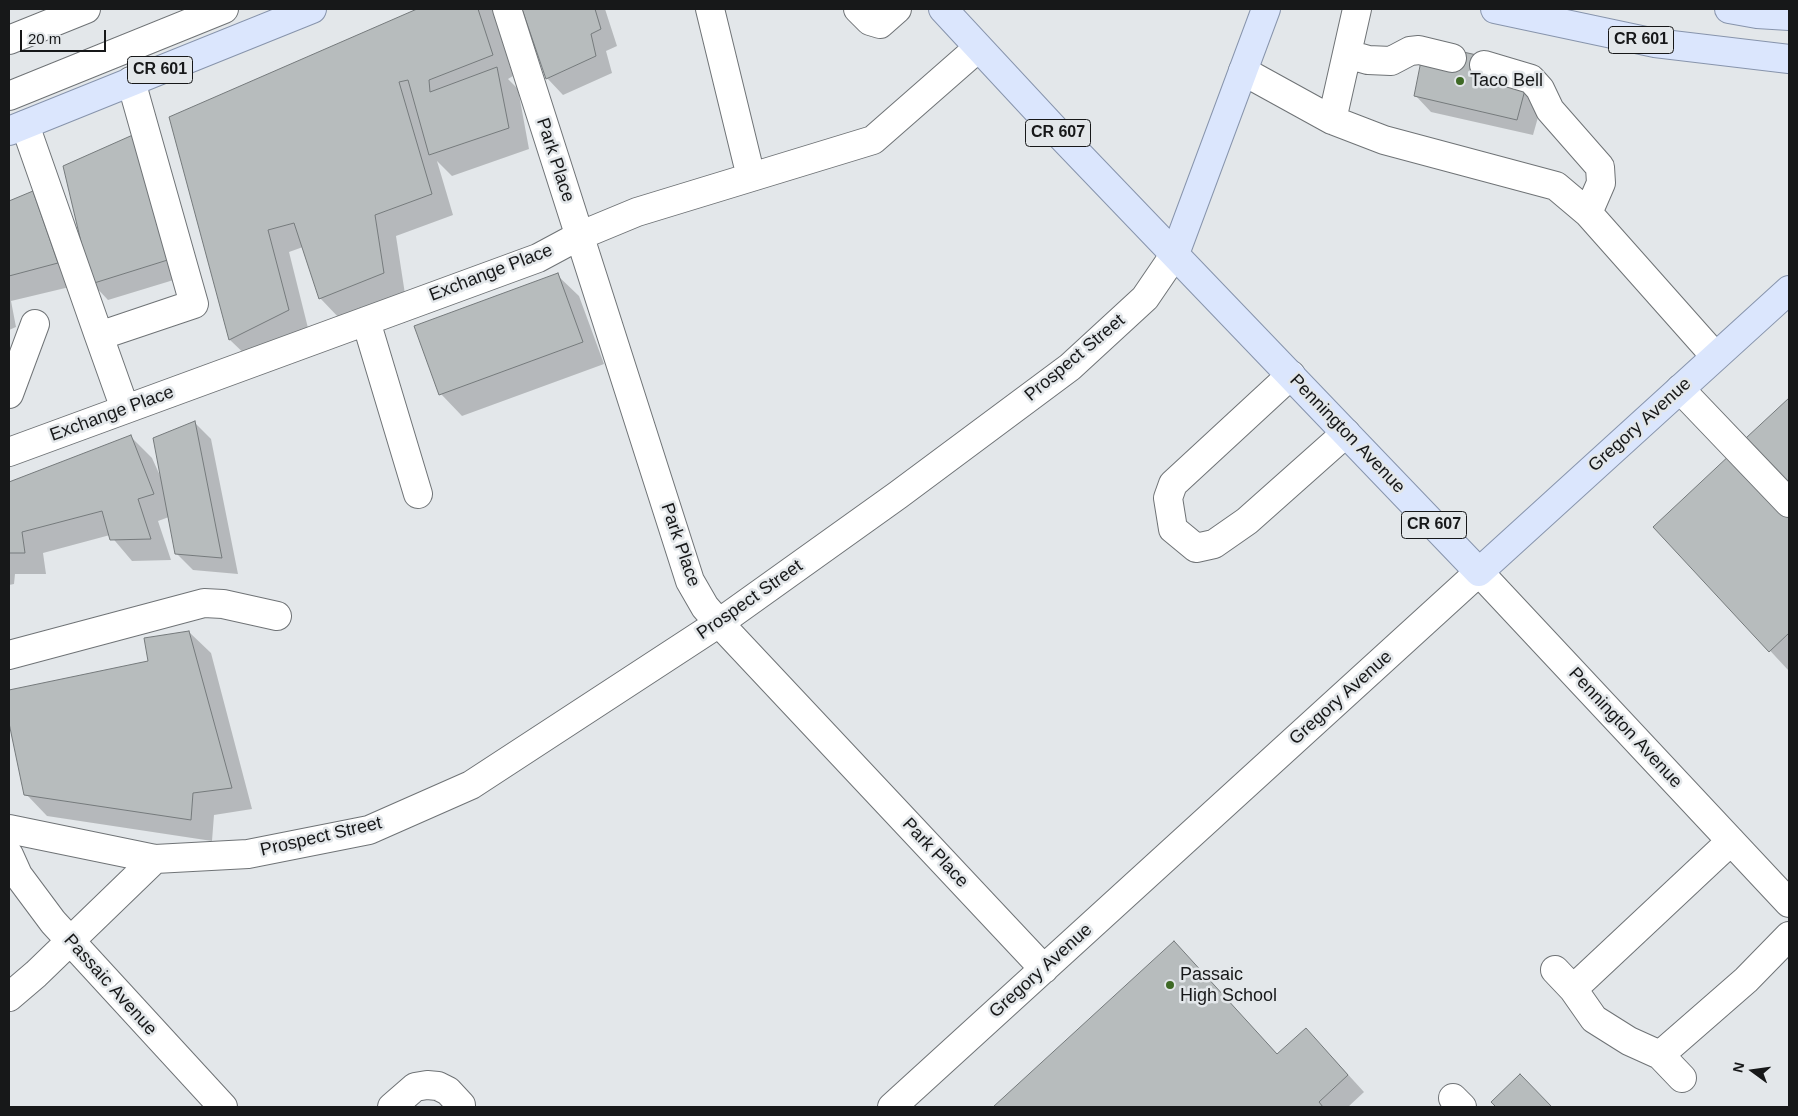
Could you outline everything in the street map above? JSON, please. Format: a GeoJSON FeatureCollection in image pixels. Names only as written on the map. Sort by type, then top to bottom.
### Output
{"type":"FeatureCollection","features":[{"type":"Feature","properties":{"kind":"main road","name":"CR 601"},"geometry":{"type":"LineString","coordinates":[[17,128],[312,9]]}},
{"type":"Feature","properties":{"kind":"main road","name":"Pennington Avenue"},"geometry":{"type":"LineString","coordinates":[[943,9],[978,48],[1479,572]]}},
{"type":"Feature","properties":{"kind":"main road","name":"Prospect Street"},"geometry":{"type":"LineString","coordinates":[[1175,254],[1266,9]]}},
{"type":"Feature","properties":{"kind":"main road","name":"CR 601"},"geometry":{"type":"LineString","coordinates":[[1495,9],[1655,44],[1789,59]]}},
{"type":"Feature","properties":{"kind":"main road"},"geometry":{"type":"LineString","coordinates":[[1729,9],[1757,14],[1789,16]]}},
{"type":"Feature","properties":{"kind":"main road","name":"Gregory Avenue"},"geometry":{"type":"LineString","coordinates":[[1479,572],[1789,290]]}},
{"type":"Feature","properties":{"kind":"street"},"geometry":{"type":"LineString","coordinates":[[9,40],[86,9]]}},
{"type":"Feature","properties":{"kind":"street"},"geometry":{"type":"LineString","coordinates":[[9,96],[224,9]]}},
{"type":"Feature","properties":{"kind":"street","name":"Park Place"},"geometry":{"type":"LineString","coordinates":[[507,9],[690,581],[704,606],[1044,969]]}},
{"type":"Feature","properties":{"kind":"street"},"geometry":{"type":"LineString","coordinates":[[710,9],[751,177]]}},
{"type":"Feature","properties":{"kind":"street"},"geometry":{"type":"LineString","coordinates":[[858,9],[870,21],[880,24],[897,9]]}},
{"type":"Feature","properties":{"kind":"street"},"geometry":{"type":"LineString","coordinates":[[1332,120],[1357,9]]}},
{"type":"Feature","properties":{"kind":"street","name":"Exchange Place"},"geometry":{"type":"LineString","coordinates":[[9,452],[538,258],[580,236],[637,212],[873,140],[978,48]]}},
{"type":"Feature","properties":{"kind":"street"},"geometry":{"type":"LineString","coordinates":[[1347,54],[1368,60],[1391,61],[1410,51],[1419,50],[1452,58]]}},
{"type":"Feature","properties":{"kind":"street"},"geometry":{"type":"LineString","coordinates":[[1484,65],[1531,79],[1540,89],[1550,110],[1600,167],[1601,183],[1588,213]]}},
{"type":"Feature","properties":{"kind":"street"},"geometry":{"type":"LineString","coordinates":[[1243,71],[1332,120],[1384,140],[1556,186],[1588,213],[1715,356]]}},
{"type":"Feature","properties":{"kind":"street"},"geometry":{"type":"LineString","coordinates":[[99,336],[194,304],[131,81]]}},
{"type":"Feature","properties":{"kind":"street"},"geometry":{"type":"LineString","coordinates":[[17,128],[99,336],[124,409]]}},
{"type":"Feature","properties":{"kind":"street","name":"Prospect Street"},"geometry":{"type":"LineString","coordinates":[[9,829],[155,859],[248,854],[369,830],[414,812],[471,785],[719,622],[898,495],[1070,367],[1145,298],[1175,254]]}},
{"type":"Feature","properties":{"kind":"street"},"geometry":{"type":"LineString","coordinates":[[366,321],[418,494]]}},
{"type":"Feature","properties":{"kind":"street"},"geometry":{"type":"LineString","coordinates":[[9,394],[35,324]]}},
{"type":"Feature","properties":{"kind":"street"},"geometry":{"type":"LineString","coordinates":[[1291,375],[1173,484],[1168,498],[1173,529],[1196,548],[1214,544],[1247,520],[1346,433]]}},
{"type":"Feature","properties":{"kind":"street"},"geometry":{"type":"LineString","coordinates":[[1680,389],[1789,503]]}},
{"type":"Feature","properties":{"kind":"street","name":"Pennington Avenue"},"geometry":{"type":"LineString","coordinates":[[1479,572],[1789,904]]}},
{"type":"Feature","properties":{"kind":"street","name":"Gregory Avenue"},"geometry":{"type":"LineString","coordinates":[[892,1107],[1479,572]]}},
{"type":"Feature","properties":{"kind":"street"},"geometry":{"type":"LineString","coordinates":[[9,655],[204,603],[223,604],[277,616]]}},
{"type":"Feature","properties":{"kind":"street"},"geometry":{"type":"LineString","coordinates":[[1573,990],[1731,841]]}},
{"type":"Feature","properties":{"kind":"street","name":"Passaic Avenue"},"geometry":{"type":"LineString","coordinates":[[9,855],[18,875],[70,940],[223,1107]]}},
{"type":"Feature","properties":{"kind":"street"},"geometry":{"type":"LineString","coordinates":[[9,997],[36,974],[155,859]]}},
{"type":"Feature","properties":{"kind":"street"},"geometry":{"type":"LineString","coordinates":[[1660,1055],[1746,980],[1789,936]]}},
{"type":"Feature","properties":{"kind":"street"},"geometry":{"type":"LineString","coordinates":[[1555,970],[1573,990],[1594,1019],[1629,1041],[1660,1055],[1682,1078]]}},
{"type":"Feature","properties":{"kind":"street"},"geometry":{"type":"LineString","coordinates":[[392,1107],[415,1087],[427,1085],[438,1086],[448,1091],[461,1105]]}},
{"type":"Feature","properties":{"kind":"building"},"geometry":{"type":"Polygon","coordinates":[[[417,9],[478,9],[493,55],[429,80],[430,92],[497,67],[509,128],[429,155],[408,80],[399,82],[432,194],[375,215],[384,273],[319,299],[294,223],[268,230],[289,310],[229,340],[169,117],[417,9]]]}},
{"type":"Feature","properties":{"kind":"building"},"geometry":{"type":"Polygon","coordinates":[[[522,9],[595,9],[601,29],[591,34],[596,56],[546,79],[522,9]]]}},
{"type":"Feature","properties":{"kind":"building","name":"Taco Bell"},"geometry":{"type":"Polygon","coordinates":[[[1454,50],[1486,57],[1526,86],[1517,120],[1414,96],[1421,61],[1454,50]]]}},
{"type":"Feature","properties":{"kind":"building"},"geometry":{"type":"Polygon","coordinates":[[[135,134],[174,258],[91,284],[63,166],[135,134]]]}},
{"type":"Feature","properties":{"kind":"building"},"geometry":{"type":"Polygon","coordinates":[[[33,191],[58,263],[9,276],[9,201],[33,191]]]}},
{"type":"Feature","properties":{"kind":"building"},"geometry":{"type":"Polygon","coordinates":[[[558,273],[583,342],[439,395],[414,326],[558,273]]]}},
{"type":"Feature","properties":{"kind":"building"},"geometry":{"type":"Polygon","coordinates":[[[1789,398],[1789,485],[1746,438],[1789,398]]]}},
{"type":"Feature","properties":{"kind":"building"},"geometry":{"type":"Polygon","coordinates":[[[195,421],[222,558],[175,554],[153,438],[195,421]]]}},
{"type":"Feature","properties":{"kind":"building"},"geometry":{"type":"Polygon","coordinates":[[[131,435],[154,494],[138,499],[151,539],[110,540],[102,511],[22,532],[25,553],[9,553],[9,482],[131,435]]]}},
{"type":"Feature","properties":{"kind":"building"},"geometry":{"type":"Polygon","coordinates":[[[1732,453],[1789,515],[1789,633],[1769,652],[1653,527],[1732,453]]]}},
{"type":"Feature","properties":{"kind":"building"},"geometry":{"type":"Polygon","coordinates":[[[189,631],[232,788],[193,793],[191,820],[24,795],[9,723],[9,690],[148,661],[144,638],[189,631]]]}},
{"type":"Feature","properties":{"kind":"building","name":"Passaic High School"},"geometry":{"type":"Polygon","coordinates":[[[1174,941],[1277,1054],[1306,1028],[1348,1075],[1319,1102],[1323,1107],[993,1107],[1174,941]]]}},
{"type":"Feature","properties":{"kind":"building"},"geometry":{"type":"Polygon","coordinates":[[[1520,1074],[1552,1107],[1496,1107],[1491,1102],[1520,1074]]]}},
{"type":"Feature","properties":{"kind":"place","name":"Taco Bell"},"geometry":{"type":"Point","coordinates":[1460,81]}},
{"type":"Feature","properties":{"kind":"place","name":"Passaic High School"},"geometry":{"type":"Point","coordinates":[1170,985]}}]}
